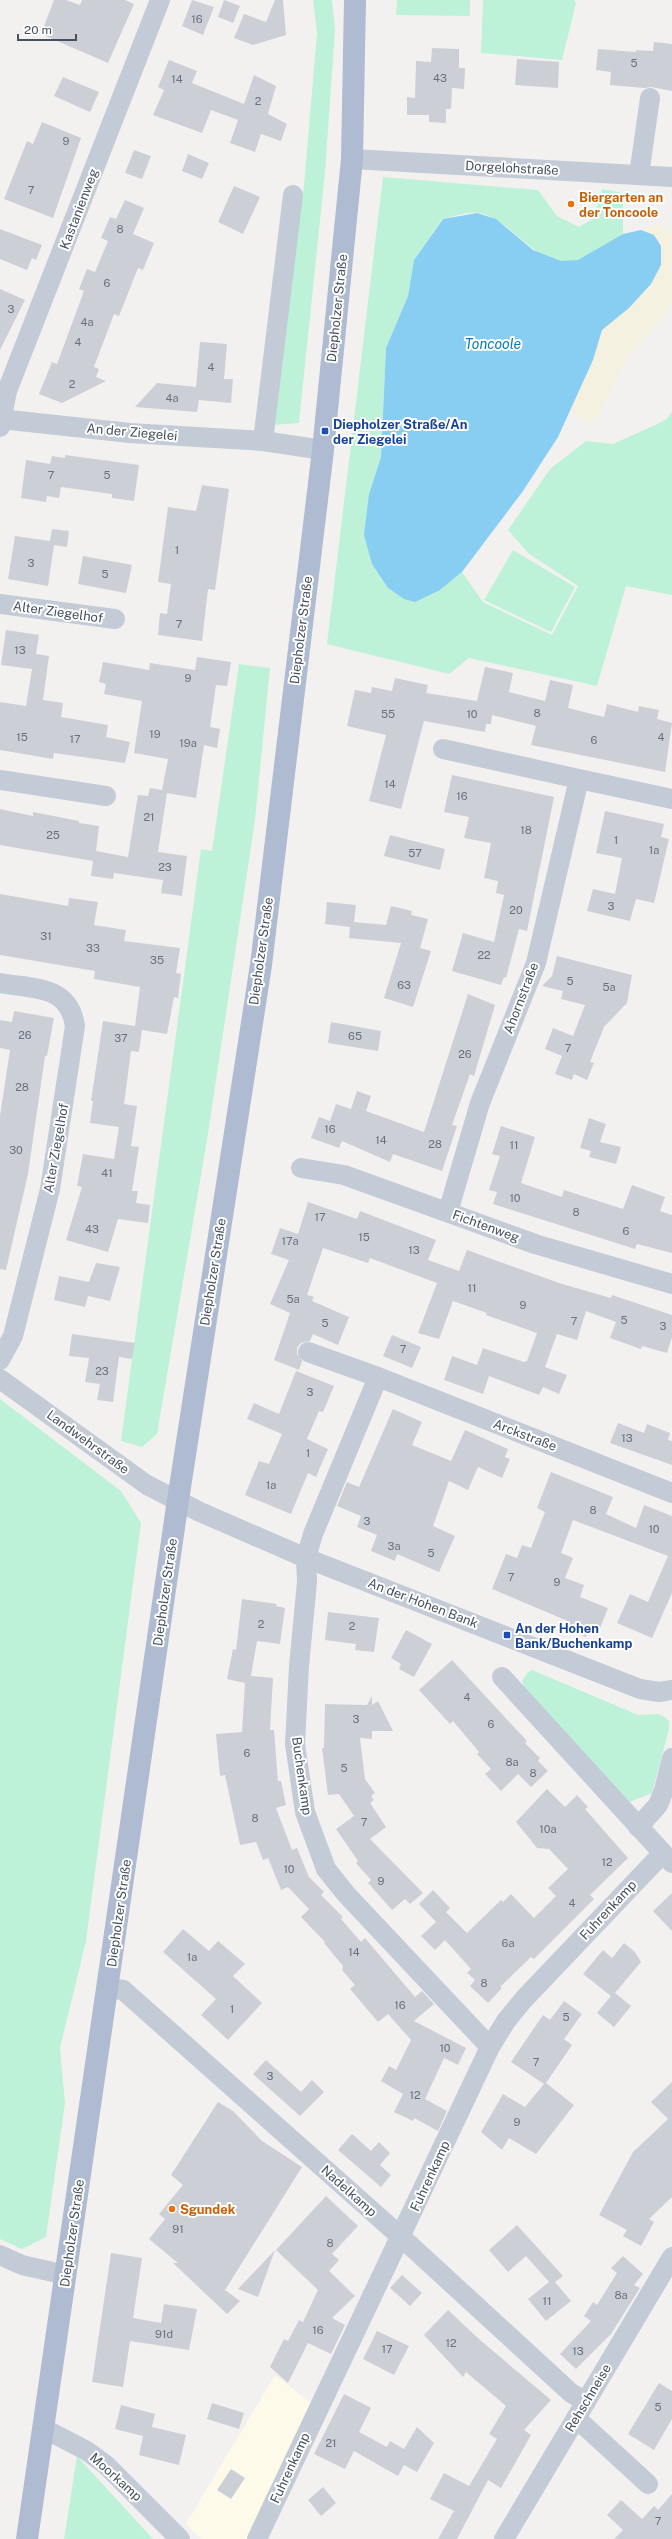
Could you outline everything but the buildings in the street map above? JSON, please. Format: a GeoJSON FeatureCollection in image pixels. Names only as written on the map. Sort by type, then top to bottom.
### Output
{"type":"FeatureCollection","features":[{"type":"Feature","properties":{"kind":"main road","name":"Diepholzer Straße"},"geometry":{"type":"LineString","coordinates":[[27,2539],[178,1500],[261,965],[323,450],[352,159],[355,0]]}},
{"type":"Feature","properties":{"kind":"street","name":"Kastanienweg"},"geometry":{"type":"LineString","coordinates":[[1,422],[8,391],[160,0]]}},
{"type":"Feature","properties":{"kind":"street"},"geometry":{"type":"LineString","coordinates":[[639,175],[650,98]]}},
{"type":"Feature","properties":{"kind":"street","name":"Dorgelohstraße"},"geometry":{"type":"LineString","coordinates":[[352,159],[672,177]]}},
{"type":"Feature","properties":{"kind":"street"},"geometry":{"type":"LineString","coordinates":[[263,441],[293,195]]}},
{"type":"Feature","properties":{"kind":"street","name":"An der Ziegelei"},"geometry":{"type":"LineString","coordinates":[[1,422],[130,433],[263,441],[323,450]]}},
{"type":"Feature","properties":{"kind":"street","name":"Alter Ziegelhof"},"geometry":{"type":"LineString","coordinates":[[0,604],[115,619]]}},
{"type":"Feature","properties":{"kind":"street"},"geometry":{"type":"LineString","coordinates":[[443,749],[672,799]]}},
{"type":"Feature","properties":{"kind":"street","name":"Ahornstraße"},"geometry":{"type":"LineString","coordinates":[[448,1212],[480,1103],[536,963],[579,778]]}},
{"type":"Feature","properties":{"kind":"street"},"geometry":{"type":"LineString","coordinates":[[0,780],[106,796]]}},
{"type":"Feature","properties":{"kind":"street","name":"Alter Ziegelhof"},"geometry":{"type":"LineString","coordinates":[[0,983],[56,994],[67,1002],[74,1014],[75,1026],[48,1196],[15,1328],[0,1360]]}},
{"type":"Feature","properties":{"kind":"street","name":"Fichtenweg"},"geometry":{"type":"LineString","coordinates":[[301,1168],[344,1175],[535,1244],[672,1284]]}},
{"type":"Feature","properties":{"kind":"street","name":"Arckstraße"},"geometry":{"type":"LineString","coordinates":[[308,1352],[378,1377],[672,1493]]}},
{"type":"Feature","properties":{"kind":"street"},"geometry":{"type":"LineString","coordinates":[[306,1558],[312,1534],[378,1377]]}},
{"type":"Feature","properties":{"kind":"street","name":"Landwehrstraße"},"geometry":{"type":"LineString","coordinates":[[0,1379],[147,1485],[178,1500]]}},
{"type":"Feature","properties":{"kind":"street","name":"An der Hohen Bank"},"geometry":{"type":"LineString","coordinates":[[178,1500],[200,1512],[306,1558],[640,1689],[659,1692],[672,1690]]}},
{"type":"Feature","properties":{"kind":"street","name":"Buchenkamp"},"geometry":{"type":"LineString","coordinates":[[306,1558],[307,1582],[299,1666],[295,1744],[305,1812],[326,1869],[346,1894],[490,2047]]}},
{"type":"Feature","properties":{"kind":"street"},"geometry":{"type":"LineString","coordinates":[[502,1677],[667,1858]]}},
{"type":"Feature","properties":{"kind":"street"},"geometry":{"type":"LineString","coordinates":[[638,1827],[658,1805],[664,1790],[672,1758]]}},
{"type":"Feature","properties":{"kind":"street","name":"Fuhrenkamp"},"geometry":{"type":"LineString","coordinates":[[257,2539],[400,2236],[413,2213],[490,2047],[506,2021],[524,1999],[667,1858]]}},
{"type":"Feature","properties":{"kind":"street","name":"Nadelkamp"},"geometry":{"type":"LineString","coordinates":[[108,1988],[123,1990],[400,2236],[571,2393],[581,2410],[648,2484]]}},
{"type":"Feature","properties":{"kind":"street"},"geometry":{"type":"LineString","coordinates":[[0,2255],[22,2265],[66,2275]]}},
{"type":"Feature","properties":{"kind":"street","name":"Rehschneise"},"geometry":{"type":"LineString","coordinates":[[504,2539],[672,2257]]}},
{"type":"Feature","properties":{"kind":"street","name":"Moorkamp"},"geometry":{"type":"LineString","coordinates":[[43,2428],[87,2451],[106,2465],[180,2539]]}},
{"type":"Feature","properties":{"kind":"shaded area"},"geometry":{"type":"Polygon","coordinates":[[[275,2375],[325,2414],[267,2539],[201,2539],[186,2524],[275,2375]]]}},
{"type":"Feature","properties":{"kind":"green space"},"geometry":{"type":"Polygon","coordinates":[[[313,0],[332,0],[335,30],[325,172],[299,423],[272,425],[304,185],[317,33],[313,0]]]}},
{"type":"Feature","properties":{"kind":"green space"},"geometry":{"type":"Polygon","coordinates":[[[397,0],[470,0],[470,16],[396,15],[397,0]]]}},
{"type":"Feature","properties":{"kind":"green space"},"geometry":{"type":"Polygon","coordinates":[[[483,0],[574,0],[576,3],[562,60],[481,53],[483,0]]]}},
{"type":"Feature","properties":{"kind":"green space"},"geometry":{"type":"Polygon","coordinates":[[[383,177],[538,190],[557,216],[579,227],[594,218],[602,189],[623,193],[623,234],[578,260],[564,262],[550,259],[538,252],[491,217],[479,213],[466,213],[442,219],[414,260],[408,296],[386,348],[381,457],[369,494],[440,590],[462,572],[483,602],[552,635],[578,586],[528,553],[508,530],[550,469],[586,441],[613,444],[666,420],[672,412],[672,595],[626,586],[597,686],[469,658],[449,674],[327,644],[383,177]]]}},
{"type":"Feature","properties":{"kind":"green space"},"geometry":{"type":"Polygon","coordinates":[[[513,550],[575,587],[551,632],[484,600],[513,550]]]}},
{"type":"Feature","properties":{"kind":"green space"},"geometry":{"type":"Polygon","coordinates":[[[239,664],[270,668],[255,820],[207,1140],[157,1434],[142,1447],[121,1441],[201,849],[212,851],[239,664]]]}},
{"type":"Feature","properties":{"kind":"green space"},"geometry":{"type":"Polygon","coordinates":[[[0,1399],[121,1491],[141,1523],[86,1941],[60,2048],[65,2103],[46,2237],[22,2249],[0,2239],[0,1399]]]}},
{"type":"Feature","properties":{"kind":"green space"},"geometry":{"type":"Polygon","coordinates":[[[532,1670],[638,1715],[658,1714],[665,1717],[669,1721],[669,1729],[652,1793],[630,1802],[525,1690],[522,1681],[527,1673],[532,1670]]]}},
{"type":"Feature","properties":{"kind":"green space"},"geometry":{"type":"Polygon","coordinates":[[[77,2456],[153,2539],[64,2539],[77,2456]]]}},
{"type":"Feature","properties":{"kind":"sand"},"geometry":{"type":"Polygon","coordinates":[[[654,224],[664,226],[672,234],[672,306],[626,360],[598,418],[589,423],[570,411],[593,360],[602,330],[629,308],[651,284],[661,265],[661,246],[654,235],[641,230],[654,224]]]}},
{"type":"Feature","properties":{"kind":"water","name":"Toncoole"},"geometry":{"type":"Polygon","coordinates":[[[477,213],[496,219],[533,250],[561,261],[578,260],[623,234],[641,230],[654,235],[661,246],[661,265],[651,284],[629,308],[602,330],[593,360],[558,437],[523,491],[462,572],[440,590],[415,602],[404,599],[388,588],[372,564],[364,535],[369,494],[381,457],[386,348],[408,296],[414,260],[443,219],[477,213]]]}},
{"type":"Feature","properties":{"kind":"place","name":"Biergarten an der Toncoole"},"geometry":{"type":"Point","coordinates":[571,204]}},
{"type":"Feature","properties":{"kind":"place","name":"Diepholzer Straße/An der Ziegelei"},"geometry":{"type":"Point","coordinates":[325,431]}},
{"type":"Feature","properties":{"kind":"place","name":"An der Hohen Bank/Buchenkamp"},"geometry":{"type":"Point","coordinates":[507,1635]}},
{"type":"Feature","properties":{"kind":"place","name":"Sgundek"},"geometry":{"type":"Point","coordinates":[172,2209]}}]}
